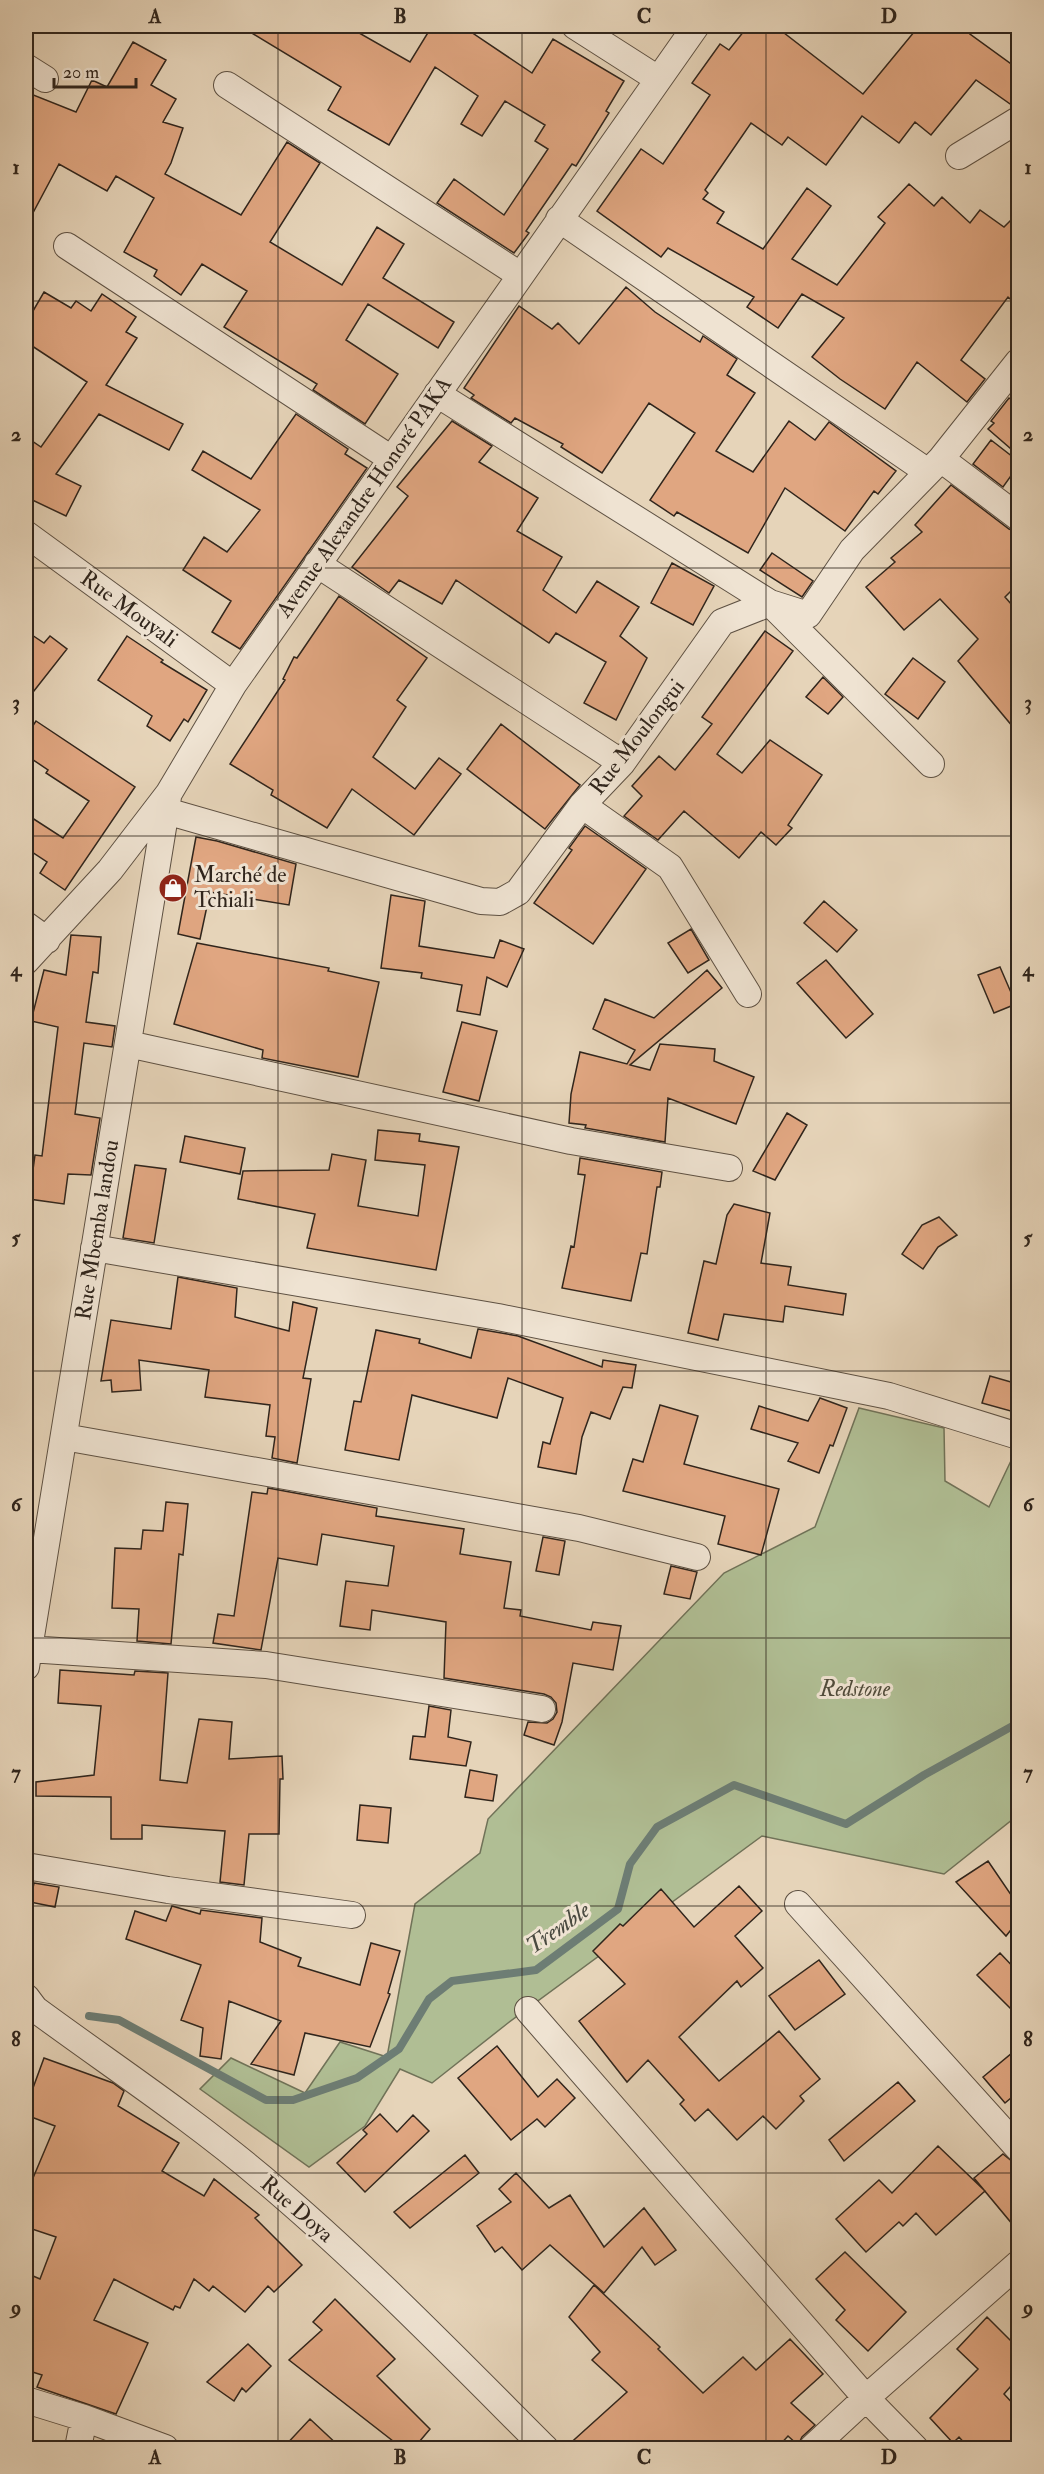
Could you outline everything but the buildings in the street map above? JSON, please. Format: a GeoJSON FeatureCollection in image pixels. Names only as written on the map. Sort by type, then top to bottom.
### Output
{"type":"FeatureCollection","features":[{"type":"Feature","properties":{"kind":"street"},"geometry":{"type":"LineString","coordinates":[[575,26],[658,80]]}},
{"type":"Feature","properties":{"kind":"street","name":"Avenue Alexandre Honoré PAKA"},"geometry":{"type":"LineString","coordinates":[[26,961],[110,870],[167,802],[233,685],[390,458],[696,26]]}},
{"type":"Feature","properties":{"kind":"street"},"geometry":{"type":"LineString","coordinates":[[227,85],[520,275]]}},
{"type":"Feature","properties":{"kind":"street"},"geometry":{"type":"LineString","coordinates":[[959,156],[1018,120]]}},
{"type":"Feature","properties":{"kind":"street"},"geometry":{"type":"LineString","coordinates":[[559,219],[934,466],[1018,518]]}},
{"type":"Feature","properties":{"kind":"street"},"geometry":{"type":"LineString","coordinates":[[68,246],[390,458]]}},
{"type":"Feature","properties":{"kind":"street"},"geometry":{"type":"LineString","coordinates":[[770,603],[808,615],[852,550],[934,466],[1018,362]]}},
{"type":"Feature","properties":{"kind":"street"},"geometry":{"type":"LineString","coordinates":[[437,394],[770,603],[931,764]]}},
{"type":"Feature","properties":{"kind":"street","name":"Rue Mouyali"},"geometry":{"type":"LineString","coordinates":[[26,534],[233,685]]}},
{"type":"Feature","properties":{"kind":"street"},"geometry":{"type":"LineString","coordinates":[[317,564],[622,763]]}},
{"type":"Feature","properties":{"kind":"street","name":"Rue Moulongui"},"geometry":{"type":"LineString","coordinates":[[167,802],[481,901],[501,902],[518,892],[582,806],[622,763],[722,622],[770,603]]}},
{"type":"Feature","properties":{"kind":"street","name":"Rue Mbemba landou"},"geometry":{"type":"LineString","coordinates":[[27,1658],[167,802]]}},
{"type":"Feature","properties":{"kind":"street"},"geometry":{"type":"LineString","coordinates":[[582,806],[670,867],[748,994]]}},
{"type":"Feature","properties":{"kind":"street"},"geometry":{"type":"LineString","coordinates":[[26,925],[47,940]]}},
{"type":"Feature","properties":{"kind":"street"},"geometry":{"type":"LineString","coordinates":[[128,1044],[571,1141],[729,1168]]}},
{"type":"Feature","properties":{"kind":"street"},"geometry":{"type":"LineString","coordinates":[[94,1248],[498,1317],[889,1396],[1018,1436]]}},
{"type":"Feature","properties":{"kind":"street"},"geometry":{"type":"LineString","coordinates":[[64,1437],[579,1528],[697,1557]]}},
{"type":"Feature","properties":{"kind":"street"},"geometry":{"type":"LineString","coordinates":[[27,1658],[267,1665],[542,1709]]}},
{"type":"Feature","properties":{"kind":"street"},"geometry":{"type":"LineString","coordinates":[[26,1866],[168,1890],[352,1915]]}},
{"type":"Feature","properties":{"kind":"street"},"geometry":{"type":"LineString","coordinates":[[798,1904],[1018,2148]]}},
{"type":"Feature","properties":{"kind":"street","name":"Rue Doya"},"geometry":{"type":"LineString","coordinates":[[26,1997],[35,2010],[176,2110],[251,2169],[343,2248],[545,2448]]}},
{"type":"Feature","properties":{"kind":"street"},"geometry":{"type":"LineString","coordinates":[[528,2010],[866,2398],[915,2448]]}},
{"type":"Feature","properties":{"kind":"street"},"geometry":{"type":"LineString","coordinates":[[812,2448],[1018,2264]]}},
{"type":"Feature","properties":{"kind":"street"},"geometry":{"type":"LineString","coordinates":[[26,2400],[84,2418],[165,2448]]}},
{"type":"Feature","properties":{"kind":"street"},"geometry":{"type":"LineString","coordinates":[[78,2448],[84,2418]]}},
{"type":"Feature","properties":{"kind":"green space","name":"Redstone"},"geometry":{"type":"Polygon","coordinates":[[[859,1408],[944,1428],[945,1481],[989,1507],[1018,1446],[1018,1815],[944,1874],[762,1836],[508,2023],[432,2083],[400,2069],[365,2126],[309,2167],[200,2089],[231,2058],[305,2093],[340,2042],[387,2057],[415,1904],[480,1853],[488,1819],[724,1573],[815,1527],[859,1408]]]}},
{"type":"Feature","properties":{"kind":"waterway","name":"Tremble"},"geometry":{"type":"LineString","coordinates":[[89,2016],[119,2020],[266,2100],[293,2100],[357,2078],[399,2049],[429,1999],[452,1981],[536,1970],[618,1909],[630,1864],[657,1827],[734,1785],[846,1824],[924,1775],[1018,1723]]}},
{"type":"Feature","properties":{"kind":"waterway","name":"Tremble"},"geometry":{"type":"LineString","coordinates":[[26,2055],[29,2051]]}},
{"type":"Feature","properties":{"kind":"place","name":"Marché de Tchiali"},"geometry":{"type":"Point","coordinates":[173,888]}}]}
